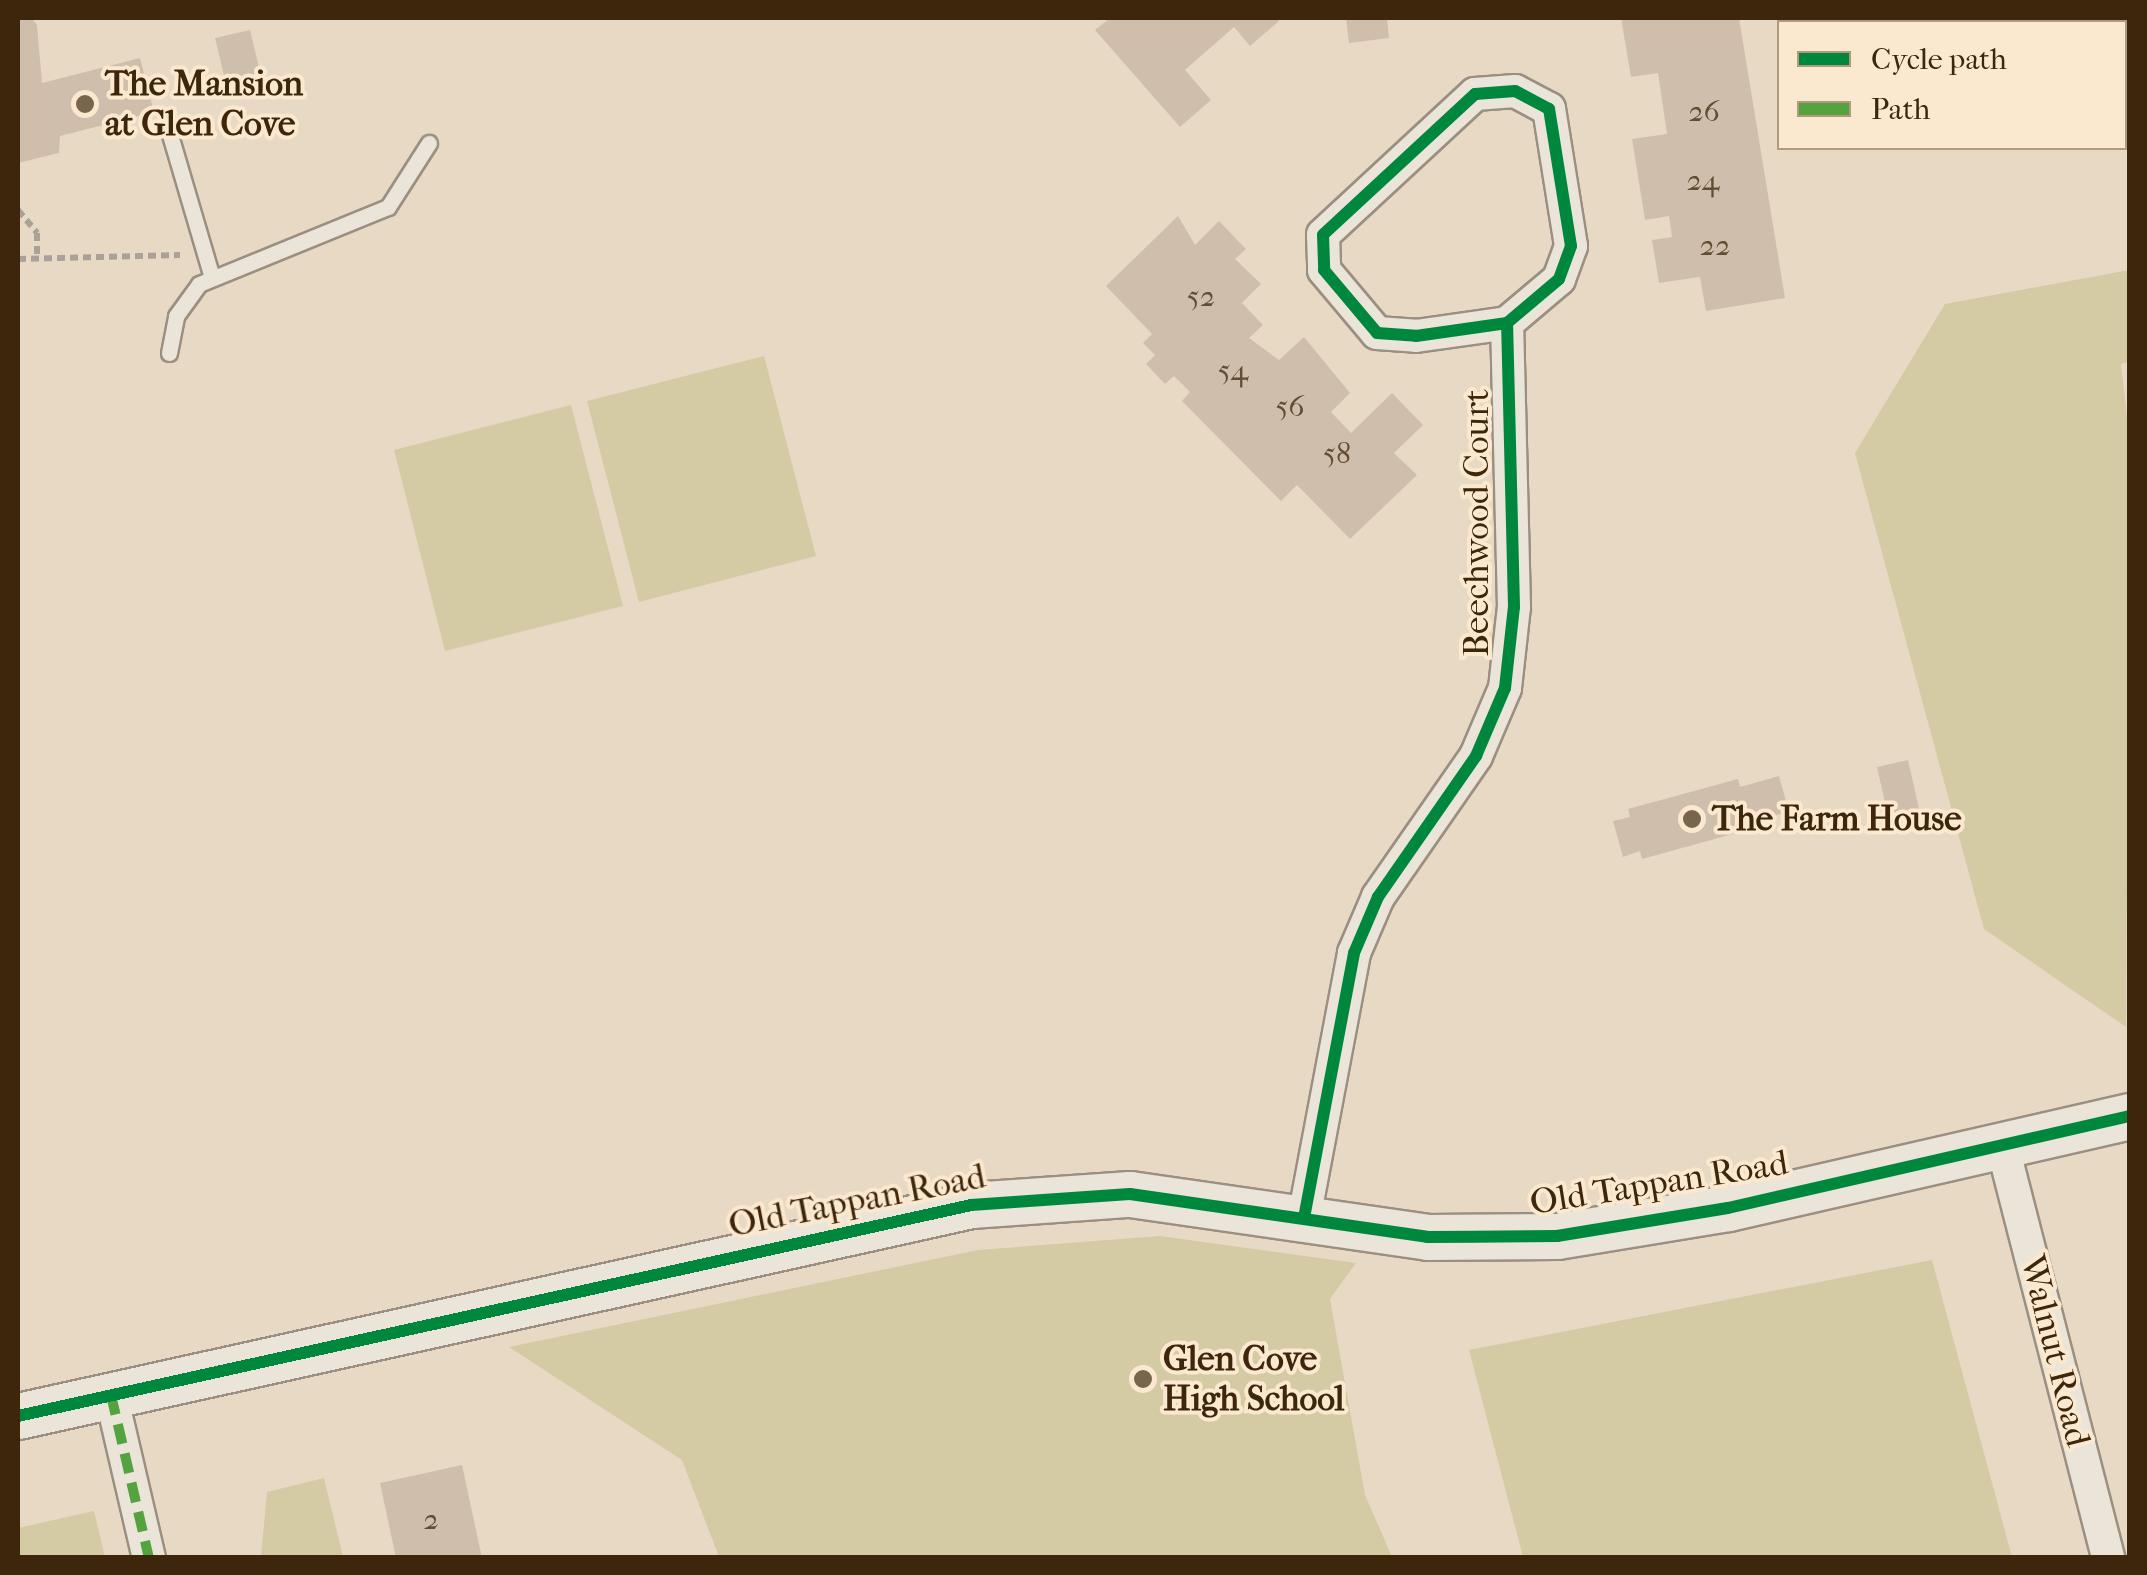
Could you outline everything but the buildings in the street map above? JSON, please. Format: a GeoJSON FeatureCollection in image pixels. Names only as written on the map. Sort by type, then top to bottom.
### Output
{"type":"FeatureCollection","features":[{"type":"Feature","properties":{"kind":"street"},"geometry":{"type":"LineString","coordinates":[[1515,90],[1549,109],[1571,246],[1560,279],[1507,323],[1416,336],[1377,333],[1324,270],[1323,235],[1475,94],[1515,90]]}},
{"type":"Feature","properties":{"kind":"street","name":"Beechwood Court"},"geometry":{"type":"LineString","coordinates":[[1304,1218],[1354,953],[1378,897],[1476,756],[1505,688],[1514,607],[1507,323]]}},
{"type":"Feature","properties":{"kind":"street","name":"Old Tappan Road"},"geometry":{"type":"LineString","coordinates":[[18,1416],[971,1205],[1130,1194],[1427,1237],[1557,1236],[1728,1208],[2130,1116]]}},
{"type":"Feature","properties":{"kind":"street","name":"Walnut Road"},"geometry":{"type":"LineString","coordinates":[[2002,1144],[2108,1558]]}},
{"type":"Feature","properties":{"kind":"street"},"geometry":{"type":"LineString","coordinates":[[111,1395],[150,1558]]}},
{"type":"Feature","properties":{"kind":"lane"},"geometry":{"type":"LineString","coordinates":[[168,128],[212,274]]}},
{"type":"Feature","properties":{"kind":"lane"},"geometry":{"type":"LineString","coordinates":[[169,352],[176,316],[212,274],[388,207],[429,142]]}},
{"type":"Feature","properties":{"kind":"path"},"geometry":{"type":"LineString","coordinates":[[18,210],[37,233],[37,254]]}},
{"type":"Feature","properties":{"kind":"path"},"geometry":{"type":"LineString","coordinates":[[18,259],[37,254],[206,254]]}},
{"type":"Feature","properties":{"kind":"shaded area"},"geometry":{"type":"Polygon","coordinates":[[[2129,270],[2129,362],[2121,364],[2130,442],[2126,1027],[1984,929],[1855,453],[1945,304],[2129,270]]]}},
{"type":"Feature","properties":{"kind":"shaded area"},"geometry":{"type":"Polygon","coordinates":[[[764,356],[816,556],[639,602],[587,401],[764,356]]]}},
{"type":"Feature","properties":{"kind":"shaded area"},"geometry":{"type":"Polygon","coordinates":[[[571,405],[623,606],[445,651],[394,450],[571,405]]]}},
{"type":"Feature","properties":{"kind":"shaded area"},"geometry":{"type":"Polygon","coordinates":[[[1160,1236],[1356,1263],[1330,1299],[1365,1495],[1392,1557],[719,1557],[682,1460],[509,1347],[978,1250],[1160,1236]]]}},
{"type":"Feature","properties":{"kind":"shaded area"},"geometry":{"type":"Polygon","coordinates":[[[1932,1260],[2012,1557],[1523,1557],[1469,1350],[1932,1260]]]}},
{"type":"Feature","properties":{"kind":"shaded area"},"geometry":{"type":"Polygon","coordinates":[[[324,1478],[343,1557],[261,1557],[267,1492],[324,1478]]]}},
{"type":"Feature","properties":{"kind":"shaded area"},"geometry":{"type":"Polygon","coordinates":[[[94,1511],[105,1557],[18,1557],[18,1528],[94,1511]]]}},
{"type":"Feature","properties":{"kind":"marked path"},"geometry":{"type":"LineString","coordinates":[[111,1395],[149,1558]]}},
{"type":"Feature","properties":{"kind":"cycle path"},"geometry":{"type":"LineString","coordinates":[[1304,1218],[1354,953],[1378,897],[1476,756],[1505,688],[1514,607],[1507,323],[1559,279],[1571,246],[1549,109],[1515,91],[1475,94],[1323,235],[1324,270],[1377,333],[1416,336],[1507,323]]}},
{"type":"Feature","properties":{"kind":"cycle path"},"geometry":{"type":"LineString","coordinates":[[18,1416],[971,1205],[1130,1194],[1427,1237],[1557,1236],[1728,1208],[2130,1116]]}},
{"type":"Feature","properties":{"kind":"place","name":"The Mansion at Glen Cove"},"geometry":{"type":"Point","coordinates":[85,104]}},
{"type":"Feature","properties":{"kind":"place","name":"The Farm House"},"geometry":{"type":"Point","coordinates":[1692,819]}},
{"type":"Feature","properties":{"kind":"place","name":"Glen Cove High School"},"geometry":{"type":"Point","coordinates":[1143,1379]}}]}
